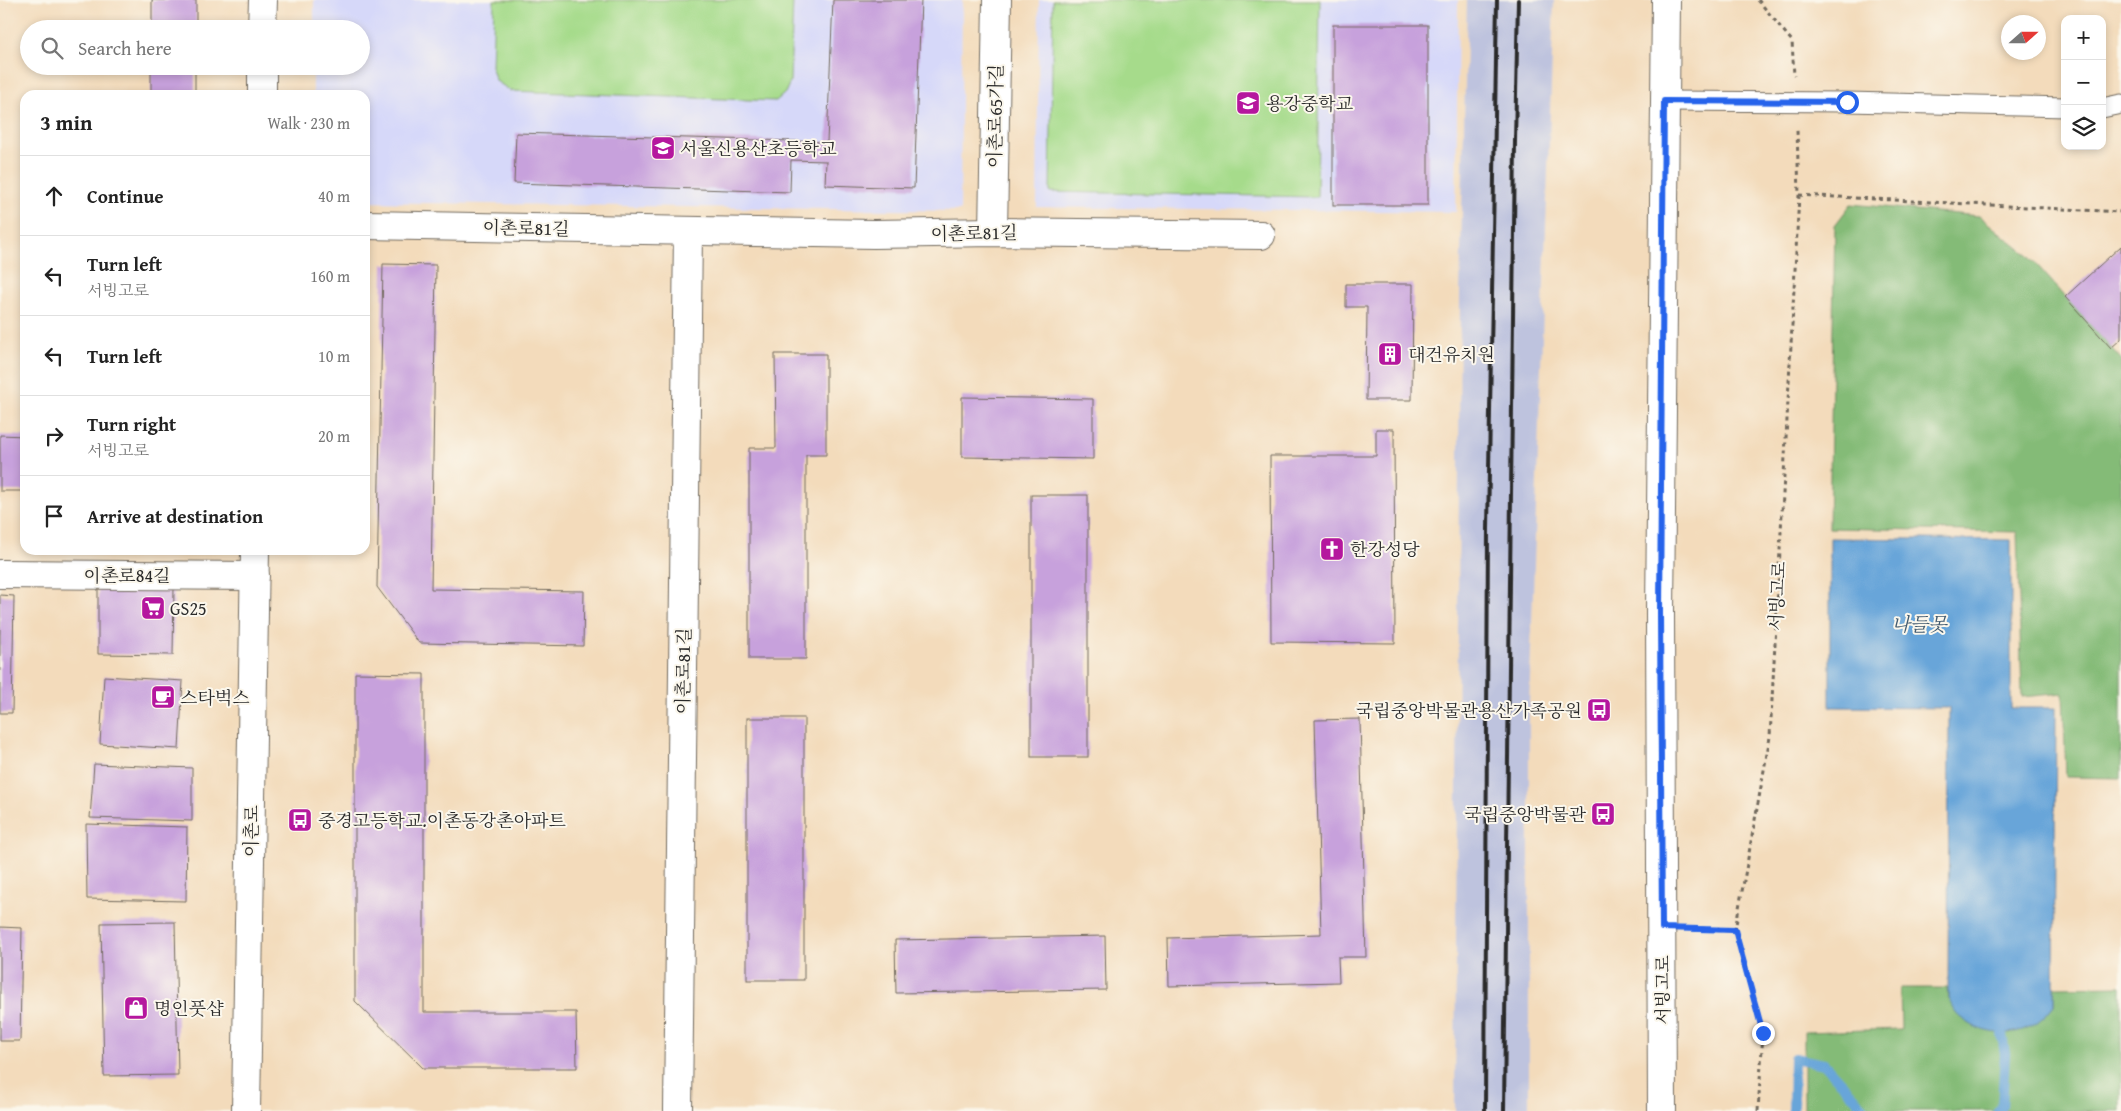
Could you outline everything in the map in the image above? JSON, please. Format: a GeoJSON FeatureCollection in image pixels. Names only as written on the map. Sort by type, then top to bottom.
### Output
{"type":"FeatureCollection","features":[{"type":"Feature","properties":{"kind":"street"},"geometry":{"type":"LineString","coordinates":[[262,20],[263,0]]}},
{"type":"Feature","properties":{"kind":"street","name":"이촌로65가길"},"geometry":{"type":"LineString","coordinates":[[993,232],[997,0]]}},
{"type":"Feature","properties":{"kind":"street","name":"서빙고로"},"geometry":{"type":"LineString","coordinates":[[1662,1111],[1660,612],[1666,0]]}},
{"type":"Feature","properties":{"kind":"street"},"geometry":{"type":"LineString","coordinates":[[262,75],[262,90]]}},
{"type":"Feature","properties":{"kind":"street","name":"이촌로81길"},"geometry":{"type":"LineString","coordinates":[[370,225],[874,234],[993,232],[1261,235]]}},
{"type":"Feature","properties":{"kind":"street","name":"이촌로81길"},"geometry":{"type":"LineString","coordinates":[[678,1111],[688,231]]}},
{"type":"Feature","properties":{"kind":"street","name":"이촌로84길"},"geometry":{"type":"LineString","coordinates":[[0,574],[255,563]]}},
{"type":"Feature","properties":{"kind":"street","name":"이촌로"},"geometry":{"type":"LineString","coordinates":[[246,1111],[255,563]]}},
{"type":"Feature","properties":{"kind":"lane"},"geometry":{"type":"LineString","coordinates":[[1664,101],[1847,102],[2061,107]]}},
{"type":"Feature","properties":{"kind":"lane"},"geometry":{"type":"LineString","coordinates":[[2106,107],[2121,104]]}},
{"type":"Feature","properties":{"kind":"path","name":"서빙고로"},"geometry":{"type":"LineString","coordinates":[[1758,1111],[1763,1033],[1735,930],[1770,737],[1799,195],[2121,212]]}},
{"type":"Feature","properties":{"kind":"path"},"geometry":{"type":"LineString","coordinates":[[1662,928],[1735,930]]}},
{"type":"Feature","properties":{"kind":"shaded area","name":"서울신용산초등학교"},"geometry":{"type":"Polygon","coordinates":[[[314,0],[962,0],[960,211],[370,202],[370,90],[313,90],[313,75],[370,75],[370,20],[314,20],[314,0]]]}},
{"type":"Feature","properties":{"kind":"shaded area","name":"용강중학교"},"geometry":{"type":"Polygon","coordinates":[[[1039,0],[1458,0],[1456,212],[1037,207],[1039,0]]]}},
{"type":"Feature","properties":{"kind":"shaded area"},"geometry":{"type":"Polygon","coordinates":[[[1467,0],[1554,0],[1529,706],[1529,1111],[1455,1111],[1460,293],[1467,0]]]}},
{"type":"Feature","properties":{"kind":"green space"},"geometry":{"type":"Polygon","coordinates":[[[494,0],[793,0],[790,82],[785,93],[776,101],[511,91],[496,81],[492,69],[494,0]]]}},
{"type":"Feature","properties":{"kind":"green space"},"geometry":{"type":"Polygon","coordinates":[[[1053,0],[1320,0],[1317,197],[1050,192],[1053,0]]]}},
{"type":"Feature","properties":{"kind":"green space"},"geometry":{"type":"Polygon","coordinates":[[[1851,204],[1979,216],[2029,256],[2121,359],[2121,778],[2066,777],[2063,693],[2022,697],[2017,532],[1829,528],[1835,225],[1851,204]]]}},
{"type":"Feature","properties":{"kind":"green space"},"geometry":{"type":"Polygon","coordinates":[[[2121,986],[2121,1111],[1804,1111],[1804,1032],[1901,1029],[1900,988],[1947,988],[1948,999],[2054,1005],[2054,987],[2121,986]]]}},
{"type":"Feature","properties":{"kind":"water","name":"나들못"},"geometry":{"type":"Polygon","coordinates":[[[1830,538],[2011,540],[2011,708],[2056,708],[2054,1005],[2041,1019],[2022,1030],[2001,1033],[1980,1029],[1960,1016],[1948,999],[1949,708],[1830,707],[1830,538]]]}},
{"type":"Feature","properties":{"kind":"building"},"geometry":{"type":"Polygon","coordinates":[[[152,0],[196,0],[196,20],[152,20],[152,0]]]}},
{"type":"Feature","properties":{"kind":"building"},"geometry":{"type":"Polygon","coordinates":[[[833,0],[921,0],[914,188],[825,185],[826,161],[791,160],[790,192],[514,183],[516,133],[827,142],[833,0]]]}},
{"type":"Feature","properties":{"kind":"building"},"geometry":{"type":"Polygon","coordinates":[[[1333,25],[1428,25],[1428,205],[1333,205],[1333,25]]]}},
{"type":"Feature","properties":{"kind":"building"},"geometry":{"type":"Polygon","coordinates":[[[151,75],[195,75],[195,90],[151,90],[151,75]]]}},
{"type":"Feature","properties":{"kind":"building"},"geometry":{"type":"Polygon","coordinates":[[[2121,246],[2121,339],[2111,348],[2065,297],[2121,246]]]}},
{"type":"Feature","properties":{"kind":"building"},"geometry":{"type":"Polygon","coordinates":[[[383,264],[436,265],[431,589],[584,591],[583,646],[419,643],[377,587],[383,264]]]}},
{"type":"Feature","properties":{"kind":"building","name":"대건유치원"},"geometry":{"type":"Polygon","coordinates":[[[1346,284],[1413,284],[1412,400],[1366,400],[1367,307],[1346,307],[1346,284]]]}},
{"type":"Feature","properties":{"kind":"building"},"geometry":{"type":"Polygon","coordinates":[[[775,354],[826,354],[826,455],[806,455],[806,659],[749,659],[749,448],[776,448],[775,354]]]}},
{"type":"Feature","properties":{"kind":"building"},"geometry":{"type":"Polygon","coordinates":[[[962,397],[1093,399],[1093,459],[962,457],[962,397]]]}},
{"type":"Feature","properties":{"kind":"building","name":"한강성당"},"geometry":{"type":"Polygon","coordinates":[[[1376,429],[1394,429],[1395,643],[1271,642],[1270,456],[1376,456],[1376,429]]]}},
{"type":"Feature","properties":{"kind":"building"},"geometry":{"type":"Polygon","coordinates":[[[0,435],[20,436],[20,491],[0,491],[0,435]]]}},
{"type":"Feature","properties":{"kind":"building"},"geometry":{"type":"Polygon","coordinates":[[[1031,495],[1088,495],[1088,757],[1031,757],[1031,495]]]}},
{"type":"Feature","properties":{"kind":"building"},"geometry":{"type":"Polygon","coordinates":[[[98,586],[174,587],[173,655],[98,654],[98,586]]]}},
{"type":"Feature","properties":{"kind":"building"},"geometry":{"type":"Polygon","coordinates":[[[0,595],[14,596],[12,713],[0,713],[0,595]]]}},
{"type":"Feature","properties":{"kind":"building"},"geometry":{"type":"Polygon","coordinates":[[[355,673],[424,674],[424,1012],[576,1012],[577,1068],[423,1068],[355,1001],[355,673]]]}},
{"type":"Feature","properties":{"kind":"building"},"geometry":{"type":"Polygon","coordinates":[[[104,676],[183,681],[179,749],[100,744],[104,676]]]}},
{"type":"Feature","properties":{"kind":"building"},"geometry":{"type":"Polygon","coordinates":[[[747,718],[804,718],[804,980],[747,980],[747,718]]]}},
{"type":"Feature","properties":{"kind":"building"},"geometry":{"type":"Polygon","coordinates":[[[1360,719],[1366,957],[1338,957],[1339,982],[1169,986],[1168,938],[1321,934],[1315,720],[1360,719]]]}},
{"type":"Feature","properties":{"kind":"building"},"geometry":{"type":"Polygon","coordinates":[[[94,764],[192,768],[192,821],[90,818],[94,764]]]}},
{"type":"Feature","properties":{"kind":"building"},"geometry":{"type":"Polygon","coordinates":[[[86,824],[187,827],[186,901],[87,899],[86,824]]]}},
{"type":"Feature","properties":{"kind":"building"},"geometry":{"type":"Polygon","coordinates":[[[175,922],[178,1075],[104,1076],[101,923],[175,922]]]}},
{"type":"Feature","properties":{"kind":"building"},"geometry":{"type":"Polygon","coordinates":[[[0,927],[22,928],[20,1041],[0,1041],[0,927]]]}},
{"type":"Feature","properties":{"kind":"building"},"geometry":{"type":"Polygon","coordinates":[[[1105,936],[1106,990],[896,993],[895,940],[1105,936]]]}},
{"type":"Feature","properties":{"kind":"waterway"},"geometry":{"type":"LineString","coordinates":[[1998,1111],[2002,1107],[2005,1054],[2002,1034]]}},
{"type":"Feature","properties":{"kind":"waterway"},"geometry":{"type":"LineString","coordinates":[[1793,1111],[1794,1058],[1824,1064],[1867,1111]]}},
{"type":"Feature","properties":{"kind":"railway"},"geometry":{"type":"LineString","coordinates":[[1485,1111],[1488,529],[1497,0]]}},
{"type":"Feature","properties":{"kind":"railway"},"geometry":{"type":"LineString","coordinates":[[1504,1111],[1518,0]]}},
{"type":"Feature","properties":{"kind":"place","name":"용강중학교"},"geometry":{"type":"Point","coordinates":[1248,103]}},
{"type":"Feature","properties":{"kind":"place","name":"서울신용산초등학교"},"geometry":{"type":"Point","coordinates":[663,148]}},
{"type":"Feature","properties":{"kind":"place","name":"대건유치원"},"geometry":{"type":"Point","coordinates":[1390,354]}},
{"type":"Feature","properties":{"kind":"place","name":"한강성당"},"geometry":{"type":"Point","coordinates":[1332,549]}},
{"type":"Feature","properties":{"kind":"place","name":"GS25"},"geometry":{"type":"Point","coordinates":[153,608]}},
{"type":"Feature","properties":{"kind":"place","name":"스타벅스"},"geometry":{"type":"Point","coordinates":[163,697]}},
{"type":"Feature","properties":{"kind":"place","name":"국립중앙박물관용산가족공원"},"geometry":{"type":"Point","coordinates":[1599,710]}},
{"type":"Feature","properties":{"kind":"place","name":"국립중앙박물관"},"geometry":{"type":"Point","coordinates":[1603,814]}},
{"type":"Feature","properties":{"kind":"place","name":"중경고등학교.이촌동강촌아파트"},"geometry":{"type":"Point","coordinates":[300,820]}},
{"type":"Feature","properties":{"kind":"place","name":"명인풋샵"},"geometry":{"type":"Point","coordinates":[136,1008]}},
{"type":"Feature","properties":{"kind":"route"},"geometry":{"type":"LineString","coordinates":[[1763,1033],[1735,930],[1662,928],[1660,612],[1664,101],[1847,102]]}}]}
